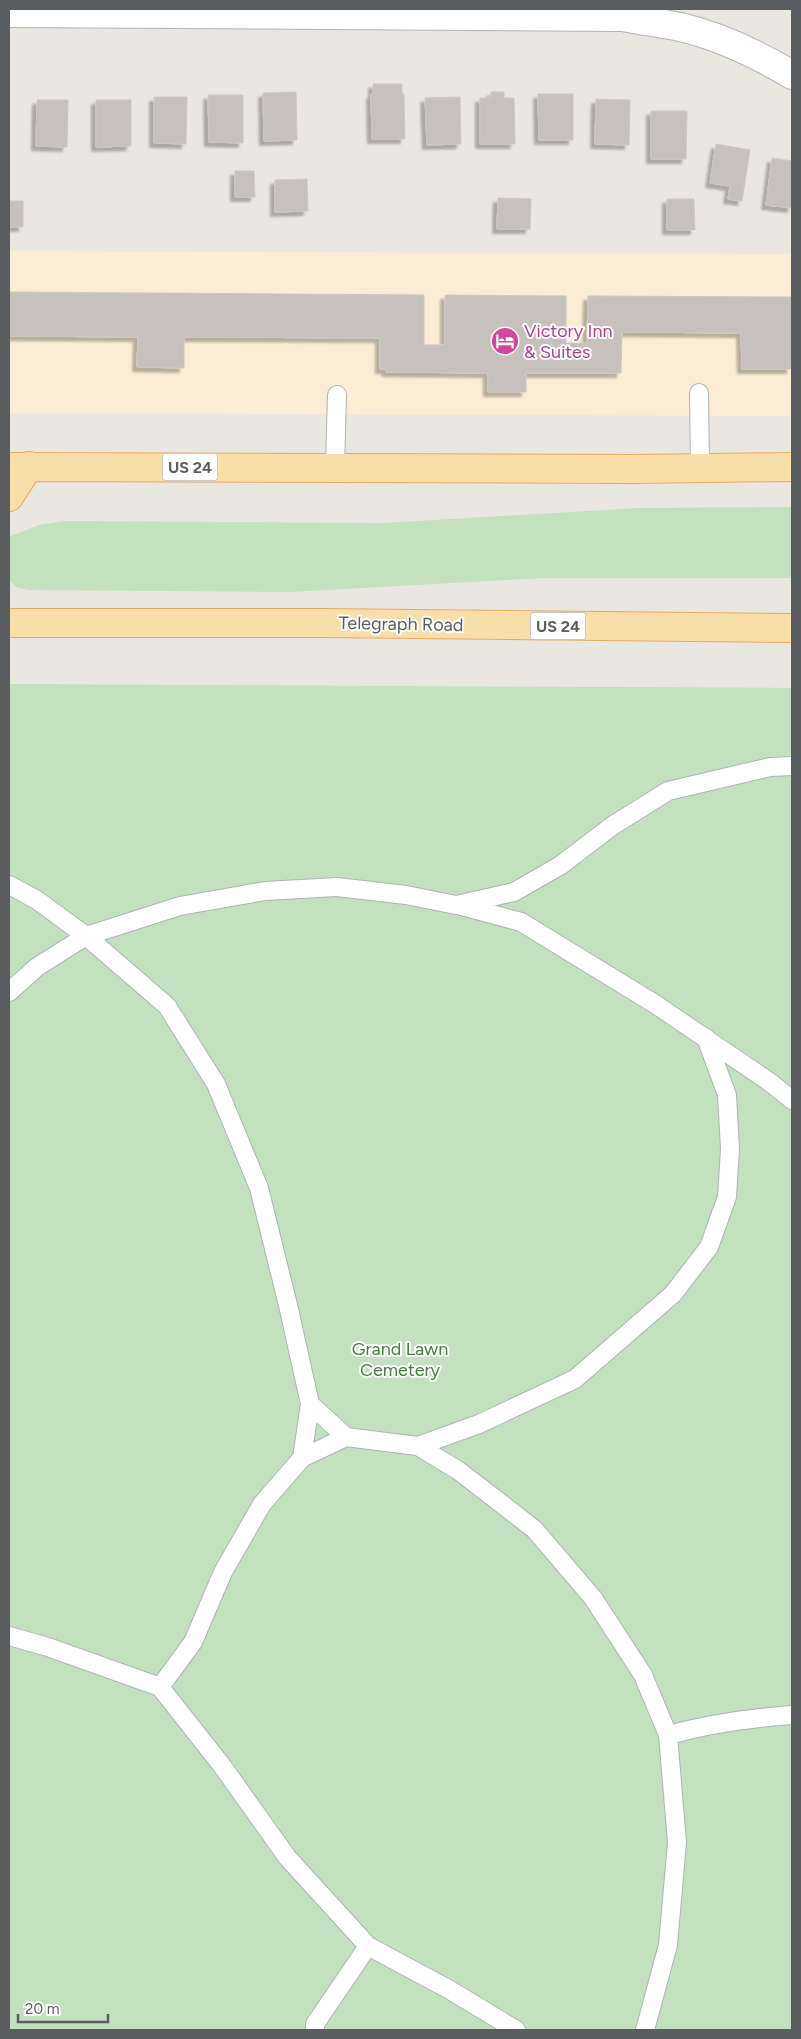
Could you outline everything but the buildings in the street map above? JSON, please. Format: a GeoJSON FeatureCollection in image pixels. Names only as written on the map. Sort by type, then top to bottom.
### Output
{"type":"FeatureCollection","features":[{"type":"Feature","properties":{"kind":"main road","name":"US 24"},"geometry":{"type":"LineString","coordinates":[[19,466],[633,469],[792,467]]}},
{"type":"Feature","properties":{"kind":"main road"},"geometry":{"type":"LineString","coordinates":[[9,497],[19,466]]}},
{"type":"Feature","properties":{"kind":"main road","name":"Telegraph Road"},"geometry":{"type":"LineString","coordinates":[[11,621],[792,628]]}},
{"type":"Feature","properties":{"kind":"street"},"geometry":{"type":"LineString","coordinates":[[9,13],[623,17],[681,28],[726,42],[769,61],[792,75]]}},
{"type":"Feature","properties":{"kind":"lane"},"geometry":{"type":"LineString","coordinates":[[699,393],[700,468]]}},
{"type":"Feature","properties":{"kind":"lane"},"geometry":{"type":"LineString","coordinates":[[335,467],[337,395]]}},
{"type":"Feature","properties":{"kind":"lane"},"geometry":{"type":"LineString","coordinates":[[456,905],[514,892],[561,865],[612,826],[668,791],[770,767],[792,766]]}},
{"type":"Feature","properties":{"kind":"lane"},"geometry":{"type":"LineString","coordinates":[[9,885],[37,900],[86,936],[167,1006],[216,1084],[259,1188],[310,1404],[302,1458]]}},
{"type":"Feature","properties":{"kind":"lane"},"geometry":{"type":"LineString","coordinates":[[9,992],[37,967],[86,936],[180,906],[265,891],[337,887],[406,894],[521,922],[580,957],[706,1038],[771,1082],[792,1100]]}},
{"type":"Feature","properties":{"kind":"lane"},"geometry":{"type":"LineString","coordinates":[[418,1446],[487,1420],[574,1379],[673,1294],[709,1247],[726,1197],[730,1149],[727,1095],[706,1038]]}},
{"type":"Feature","properties":{"kind":"lane"},"geometry":{"type":"LineString","coordinates":[[310,1404],[346,1437]]}},
{"type":"Feature","properties":{"kind":"lane"},"geometry":{"type":"LineString","coordinates":[[160,1687],[193,1642],[224,1572],[262,1504],[302,1458],[346,1437],[418,1446],[459,1471],[534,1529],[593,1598],[643,1674],[668,1735],[677,1842],[668,1944],[645,2030]]}},
{"type":"Feature","properties":{"kind":"lane"},"geometry":{"type":"LineString","coordinates":[[9,1636],[48,1647],[160,1687],[223,1767],[286,1857],[368,1946],[450,1990],[516,2030]]}},
{"type":"Feature","properties":{"kind":"lane"},"geometry":{"type":"LineString","coordinates":[[668,1735],[701,1726],[792,1715]]}},
{"type":"Feature","properties":{"kind":"lane"},"geometry":{"type":"LineString","coordinates":[[312,2028],[368,1946]]}},
{"type":"Feature","properties":{"kind":"shaded area"},"geometry":{"type":"Polygon","coordinates":[[[9,251],[792,254],[792,416],[9,413],[9,251]]]}},
{"type":"Feature","properties":{"kind":"green space"},"geometry":{"type":"Polygon","coordinates":[[[792,507],[792,578],[544,578],[290,592],[30,590],[18,588],[9,581],[9,538],[39,525],[65,521],[383,523],[639,508],[792,507]]]}},
{"type":"Feature","properties":{"kind":"green space","name":"Grand Lawn Cemetery"},"geometry":{"type":"Polygon","coordinates":[[[9,684],[792,688],[792,2030],[9,2030],[9,684]]]}},
{"type":"Feature","properties":{"kind":"place","name":"Victory Inn & Suites"},"geometry":{"type":"Point","coordinates":[505,341]}}]}
